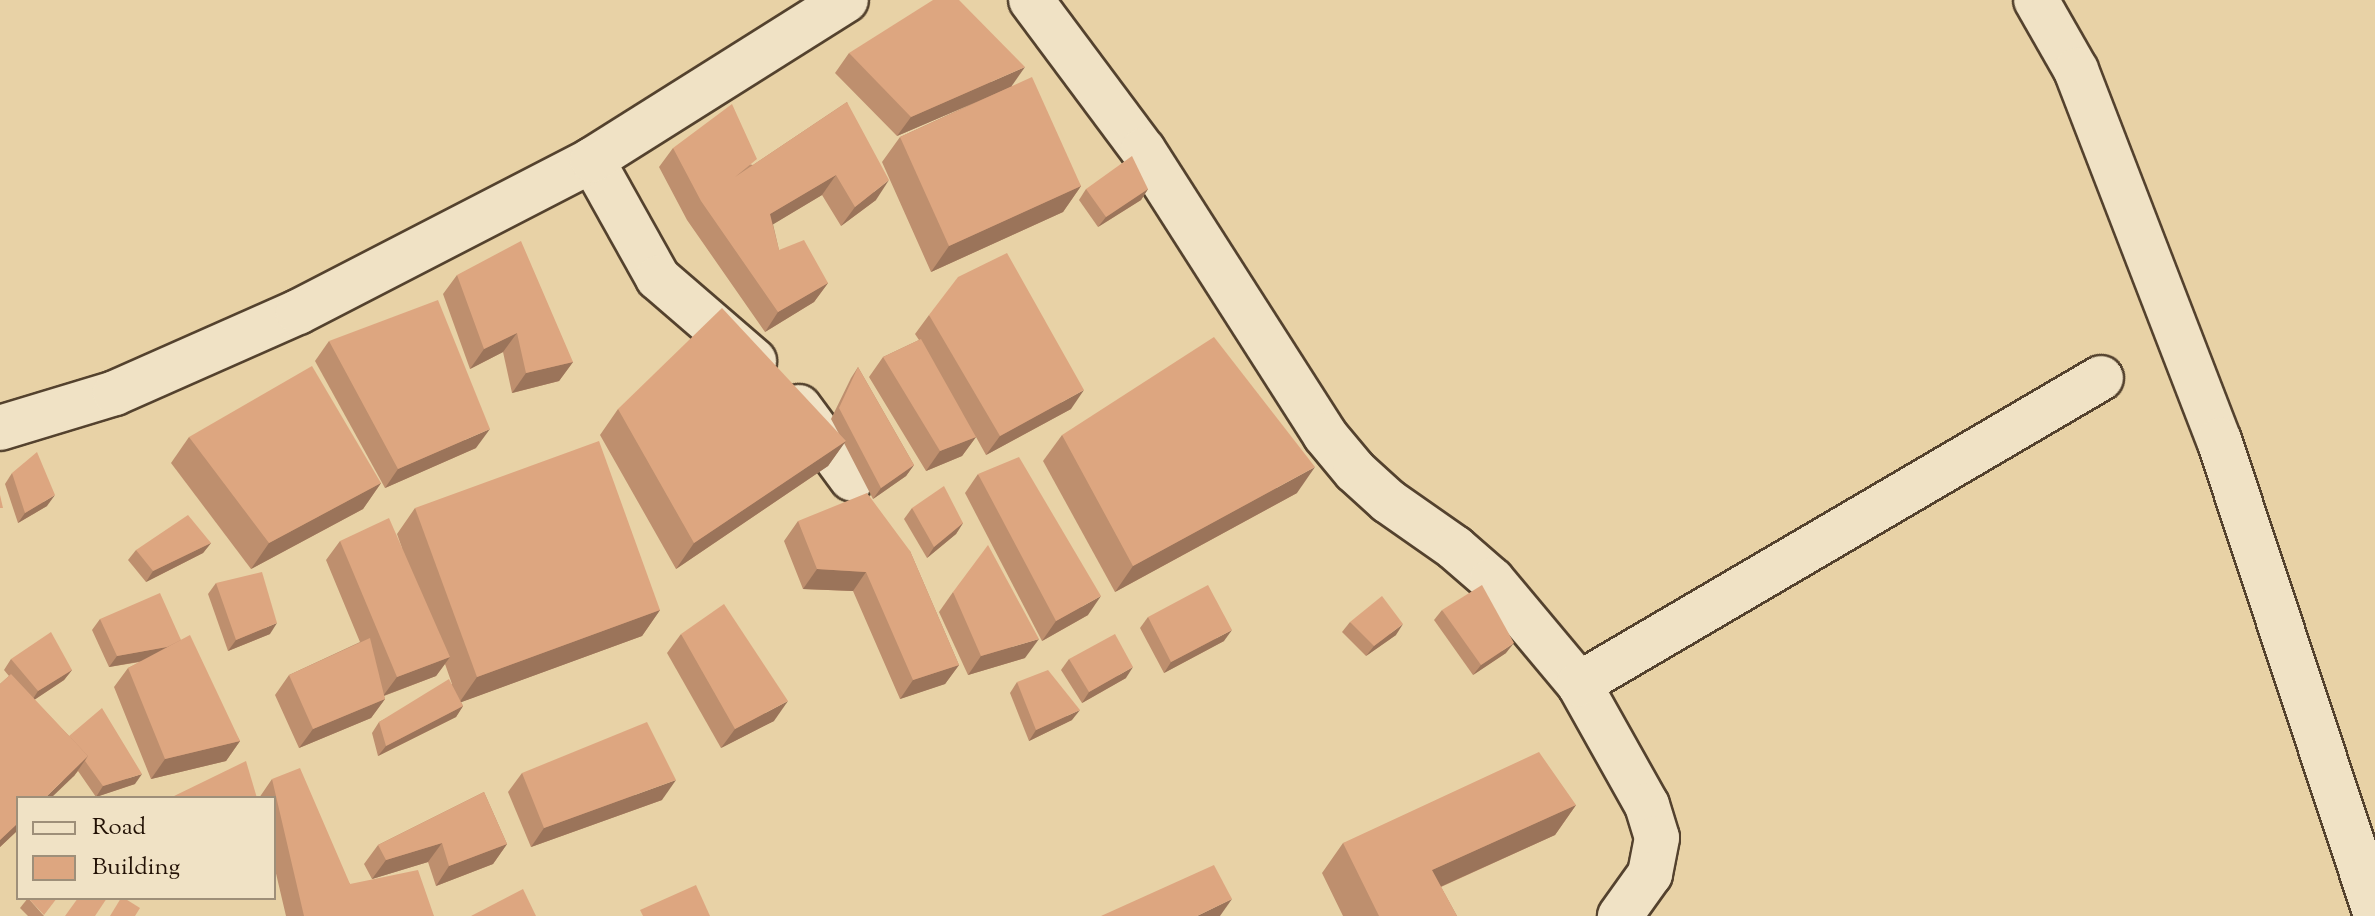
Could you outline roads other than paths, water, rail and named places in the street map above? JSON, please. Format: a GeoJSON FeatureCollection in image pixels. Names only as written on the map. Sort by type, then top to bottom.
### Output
{"type":"FeatureCollection","features":[{"type":"Feature","properties":{"kind":"street"},"geometry":{"type":"LineString","coordinates":[[0,428],[115,393],[298,312],[592,160],[846,0]]}},
{"type":"Feature","properties":{"kind":"street"},"geometry":{"type":"LineString","coordinates":[[1031,0],[1143,150],[1325,435],[1355,471],[1388,501],[1455,548],[1492,580],[1579,684],[1647,805],[1657,838],[1650,874],[1620,916]]}},
{"type":"Feature","properties":{"kind":"street"},"geometry":{"type":"LineString","coordinates":[[2036,0],[2076,70],[2219,440],[2375,911]]}},
{"type":"Feature","properties":{"kind":"street"},"geometry":{"type":"LineString","coordinates":[[592,160],[658,278],[767,371],[793,398],[852,479]]}},
{"type":"Feature","properties":{"kind":"street"},"geometry":{"type":"LineString","coordinates":[[1579,684],[2101,378]]}}]}
